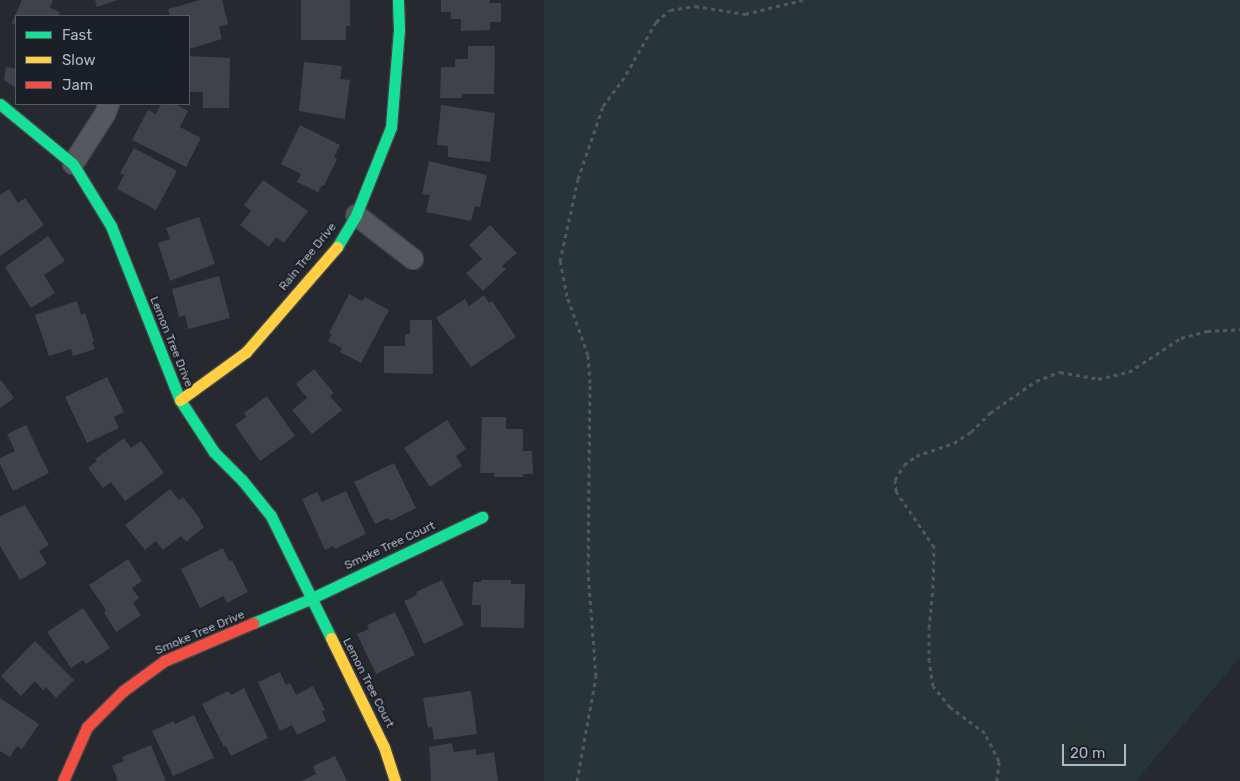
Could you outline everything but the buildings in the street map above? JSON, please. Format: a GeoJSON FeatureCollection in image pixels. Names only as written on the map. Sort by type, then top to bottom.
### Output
{"type":"FeatureCollection","features":[{"type":"Feature","properties":{"kind":"street","name":"Rain Tree Drive"},"geometry":{"type":"LineString","coordinates":[[180,400],[246,352],[342,241],[356,216],[391,128],[399,30],[398,0]]}},
{"type":"Feature","properties":{"kind":"street","name":"Lemon Tree Drive"},"geometry":{"type":"LineString","coordinates":[[0,104],[73,164],[111,226],[180,400],[214,452],[242,480],[271,516],[310,599]]}},
{"type":"Feature","properties":{"kind":"street"},"geometry":{"type":"LineString","coordinates":[[73,164],[105,114],[109,105]]}},
{"type":"Feature","properties":{"kind":"street"},"geometry":{"type":"LineString","coordinates":[[356,216],[413,259]]}},
{"type":"Feature","properties":{"kind":"street","name":"Smoke Tree Court"},"geometry":{"type":"LineString","coordinates":[[310,599],[482,518]]}},
{"type":"Feature","properties":{"kind":"street","name":"Smoke Tree Drive"},"geometry":{"type":"LineString","coordinates":[[63,781],[87,728],[123,690],[164,661],[310,599]]}},
{"type":"Feature","properties":{"kind":"street","name":"Lemon Tree Court"},"geometry":{"type":"LineString","coordinates":[[310,599],[384,746],[395,781]]}},
{"type":"Feature","properties":{"kind":"path"},"geometry":{"type":"LineString","coordinates":[[577,781],[596,676],[588,573],[590,383],[588,355],[567,296],[560,261],[578,179],[603,106],[622,81],[656,22],[670,10],[695,6],[746,14],[803,0]]}},
{"type":"Feature","properties":{"kind":"path"},"geometry":{"type":"LineString","coordinates":[[997,781],[999,761],[985,733],[950,707],[933,686],[929,628],[933,588],[934,546],[896,490],[895,480],[904,465],[916,456],[954,443],[971,432],[990,413],[1036,381],[1060,372],[1098,379],[1129,372],[1181,338],[1207,331],[1240,329]]}},
{"type":"Feature","properties":{"kind":"shaded area"},"geometry":{"type":"Polygon","coordinates":[[[544,0],[1240,0],[1240,657],[1136,781],[544,781],[544,0]]]}},
{"type":"Feature","properties":{"kind":"traffic: fast"},"geometry":{"type":"LineString","coordinates":[[337,247],[356,215],[391,127],[399,30],[398,0]]}},
{"type":"Feature","properties":{"kind":"traffic: fast"},"geometry":{"type":"LineString","coordinates":[[0,104],[73,164],[111,226],[180,400],[214,452],[242,480],[271,516],[331,638]]}},
{"type":"Feature","properties":{"kind":"traffic: fast"},"geometry":{"type":"LineString","coordinates":[[253,623],[310,599],[482,517]]}},
{"type":"Feature","properties":{"kind":"traffic: slow"},"geometry":{"type":"LineString","coordinates":[[180,400],[246,352],[337,247]]}},
{"type":"Feature","properties":{"kind":"traffic: slow"},"geometry":{"type":"LineString","coordinates":[[331,638],[384,747],[395,781]]}},
{"type":"Feature","properties":{"kind":"traffic: jam"},"geometry":{"type":"LineString","coordinates":[[63,781],[87,727],[123,691],[164,661],[253,623]]}}]}
